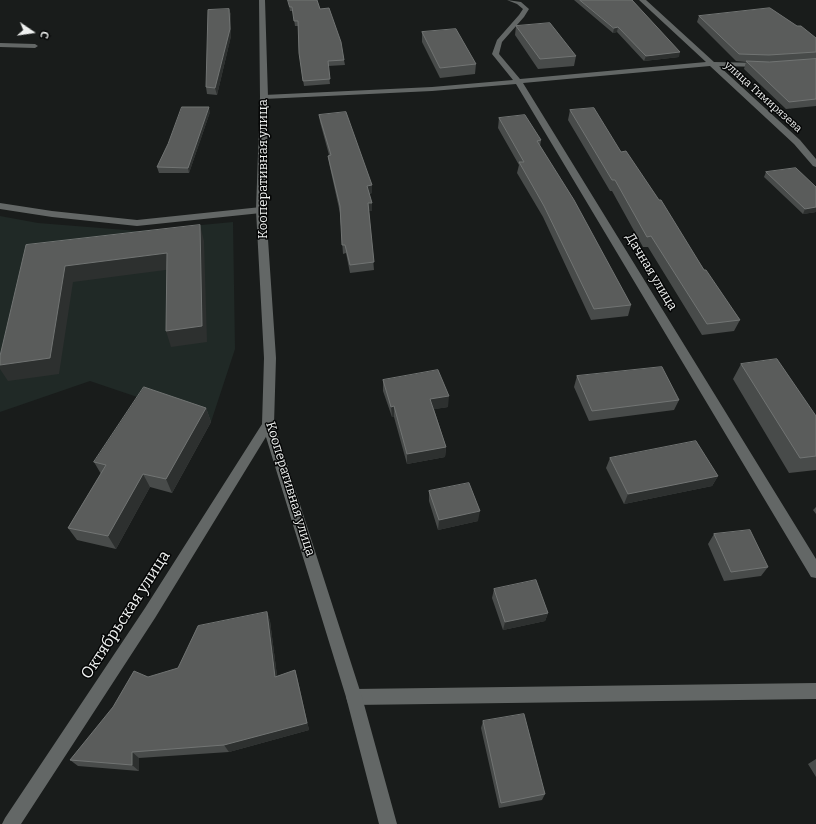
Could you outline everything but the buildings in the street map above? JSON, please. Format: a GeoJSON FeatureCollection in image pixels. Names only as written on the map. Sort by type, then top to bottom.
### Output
{"type":"FeatureCollection","features":[{"type":"Feature","properties":{"kind":"street","name":"Кооперативная улица"},"geometry":{"type":"LineString","coordinates":[[262,0],[264,97],[261,210],[270,358],[268,424],[354,697],[388,824]]}},
{"type":"Feature","properties":{"kind":"street","name":"Дачная улица"},"geometry":{"type":"LineString","coordinates":[[510,0],[520,3],[526,9],[522,16],[499,41],[495,54],[518,80],[816,572]]}},
{"type":"Feature","properties":{"kind":"street","name":"улица Тимирязева"},"geometry":{"type":"LineString","coordinates":[[642,0],[710,64],[797,142],[816,164]]}},
{"type":"Feature","properties":{"kind":"street"},"geometry":{"type":"LineString","coordinates":[[0,45],[35,46]]}},
{"type":"Feature","properties":{"kind":"street"},"geometry":{"type":"LineString","coordinates":[[264,97],[432,89],[518,80],[710,64]]}},
{"type":"Feature","properties":{"kind":"street","name":"улица Тимирязева"},"geometry":{"type":"LineString","coordinates":[[710,64],[766,66]]}},
{"type":"Feature","properties":{"kind":"street"},"geometry":{"type":"LineString","coordinates":[[0,206],[52,214],[137,223],[261,210]]}},
{"type":"Feature","properties":{"kind":"street","name":"Октябрьская улица"},"geometry":{"type":"LineString","coordinates":[[11,824],[150,613],[268,424]]}},
{"type":"Feature","properties":{"kind":"street"},"geometry":{"type":"LineString","coordinates":[[354,697],[816,691]]}},
{"type":"Feature","properties":{"kind":"shaded area"},"geometry":{"type":"Polygon","coordinates":[[[0,216],[38,223],[138,231],[233,222],[235,349],[211,422],[90,381],[0,412],[0,216]]]}}]}
